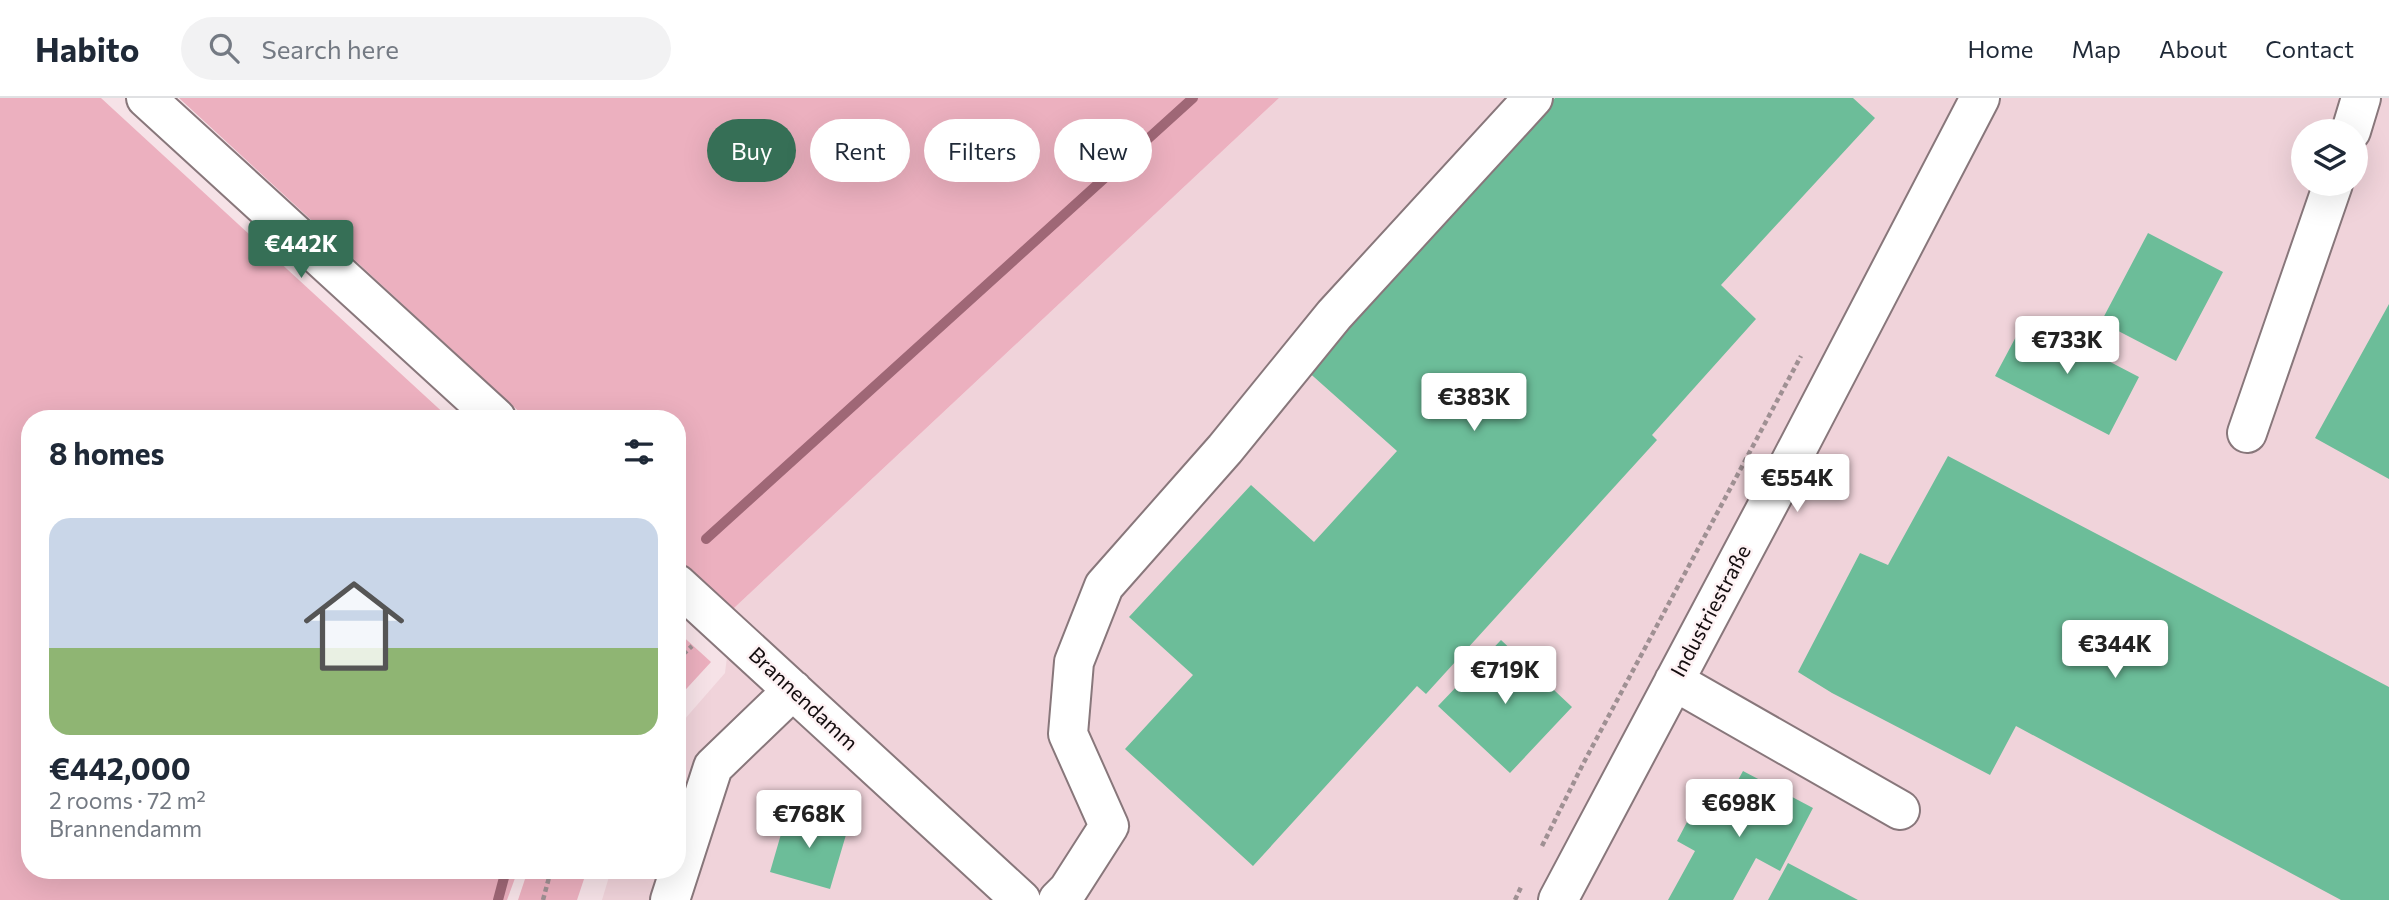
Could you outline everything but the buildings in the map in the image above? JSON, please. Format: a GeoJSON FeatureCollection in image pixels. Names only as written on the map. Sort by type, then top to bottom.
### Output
{"type":"FeatureCollection","features":[{"type":"Feature","properties":{"kind":"street"},"geometry":{"type":"LineString","coordinates":[[146,98],[487,410]]}},
{"type":"Feature","properties":{"kind":"street"},"geometry":{"type":"LineString","coordinates":[[1058,900],[1068,890],[1109,826],[1069,734],[1074,662],[1104,586],[1225,449],[1334,315],[1532,98]]}},
{"type":"Feature","properties":{"kind":"street","name":"Industriestraße"},"geometry":{"type":"LineString","coordinates":[[1558,900],[1980,98]]}},
{"type":"Feature","properties":{"kind":"street"},"geometry":{"type":"LineString","coordinates":[[2355,119],[2361,98]]}},
{"type":"Feature","properties":{"kind":"street"},"geometry":{"type":"LineString","coordinates":[[2247,433],[2329,196]]}},
{"type":"Feature","properties":{"kind":"street","name":"Brannendamm"},"geometry":{"type":"LineString","coordinates":[[686,592],[1021,900]]}},
{"type":"Feature","properties":{"kind":"street"},"geometry":{"type":"LineString","coordinates":[[1674,681],[1900,810]]}},
{"type":"Feature","properties":{"kind":"street"},"geometry":{"type":"LineString","coordinates":[[686,851],[713,767],[793,690]]}},
{"type":"Feature","properties":{"kind":"street"},"geometry":{"type":"LineString","coordinates":[[670,900],[677,879]]}},
{"type":"Feature","properties":{"kind":"path"},"geometry":{"type":"LineString","coordinates":[[1539,851],[1806,347]]}},
{"type":"Feature","properties":{"kind":"path"},"geometry":{"type":"LineString","coordinates":[[1515,900],[1527,875]]}},
{"type":"Feature","properties":{"kind":"path"},"geometry":{"type":"LineString","coordinates":[[543,900],[549,879]]}},
{"type":"Feature","properties":{"kind":"shaded area"},"geometry":{"type":"Polygon","coordinates":[[[0,98],[101,98],[440,410],[21,410],[21,879],[515,879],[507,900],[0,900],[0,98]]]}},
{"type":"Feature","properties":{"kind":"shaded area"},"geometry":{"type":"Polygon","coordinates":[[[179,98],[1279,98],[733,609],[686,566],[686,410],[517,410],[179,98]]]}},
{"type":"Feature","properties":{"kind":"shaded area"},"geometry":{"type":"Polygon","coordinates":[[[1279,98],[2389,98],[2389,900],[602,900],[608,879],[686,879],[686,718],[725,673],[733,609],[1279,98]]]}},
{"type":"Feature","properties":{"kind":"shaded area"},"geometry":{"type":"Polygon","coordinates":[[[686,639],[711,662],[686,689],[686,639]]]}},
{"type":"Feature","properties":{"kind":"shaded area"},"geometry":{"type":"Polygon","coordinates":[[[525,879],[584,879],[577,900],[518,900],[525,879]]]}},
{"type":"Feature","properties":{"kind":"waterway"},"geometry":{"type":"LineString","coordinates":[[706,539],[1193,98]]}},
{"type":"Feature","properties":{"kind":"waterway"},"geometry":{"type":"LineString","coordinates":[[498,900],[504,879]]}}]}
